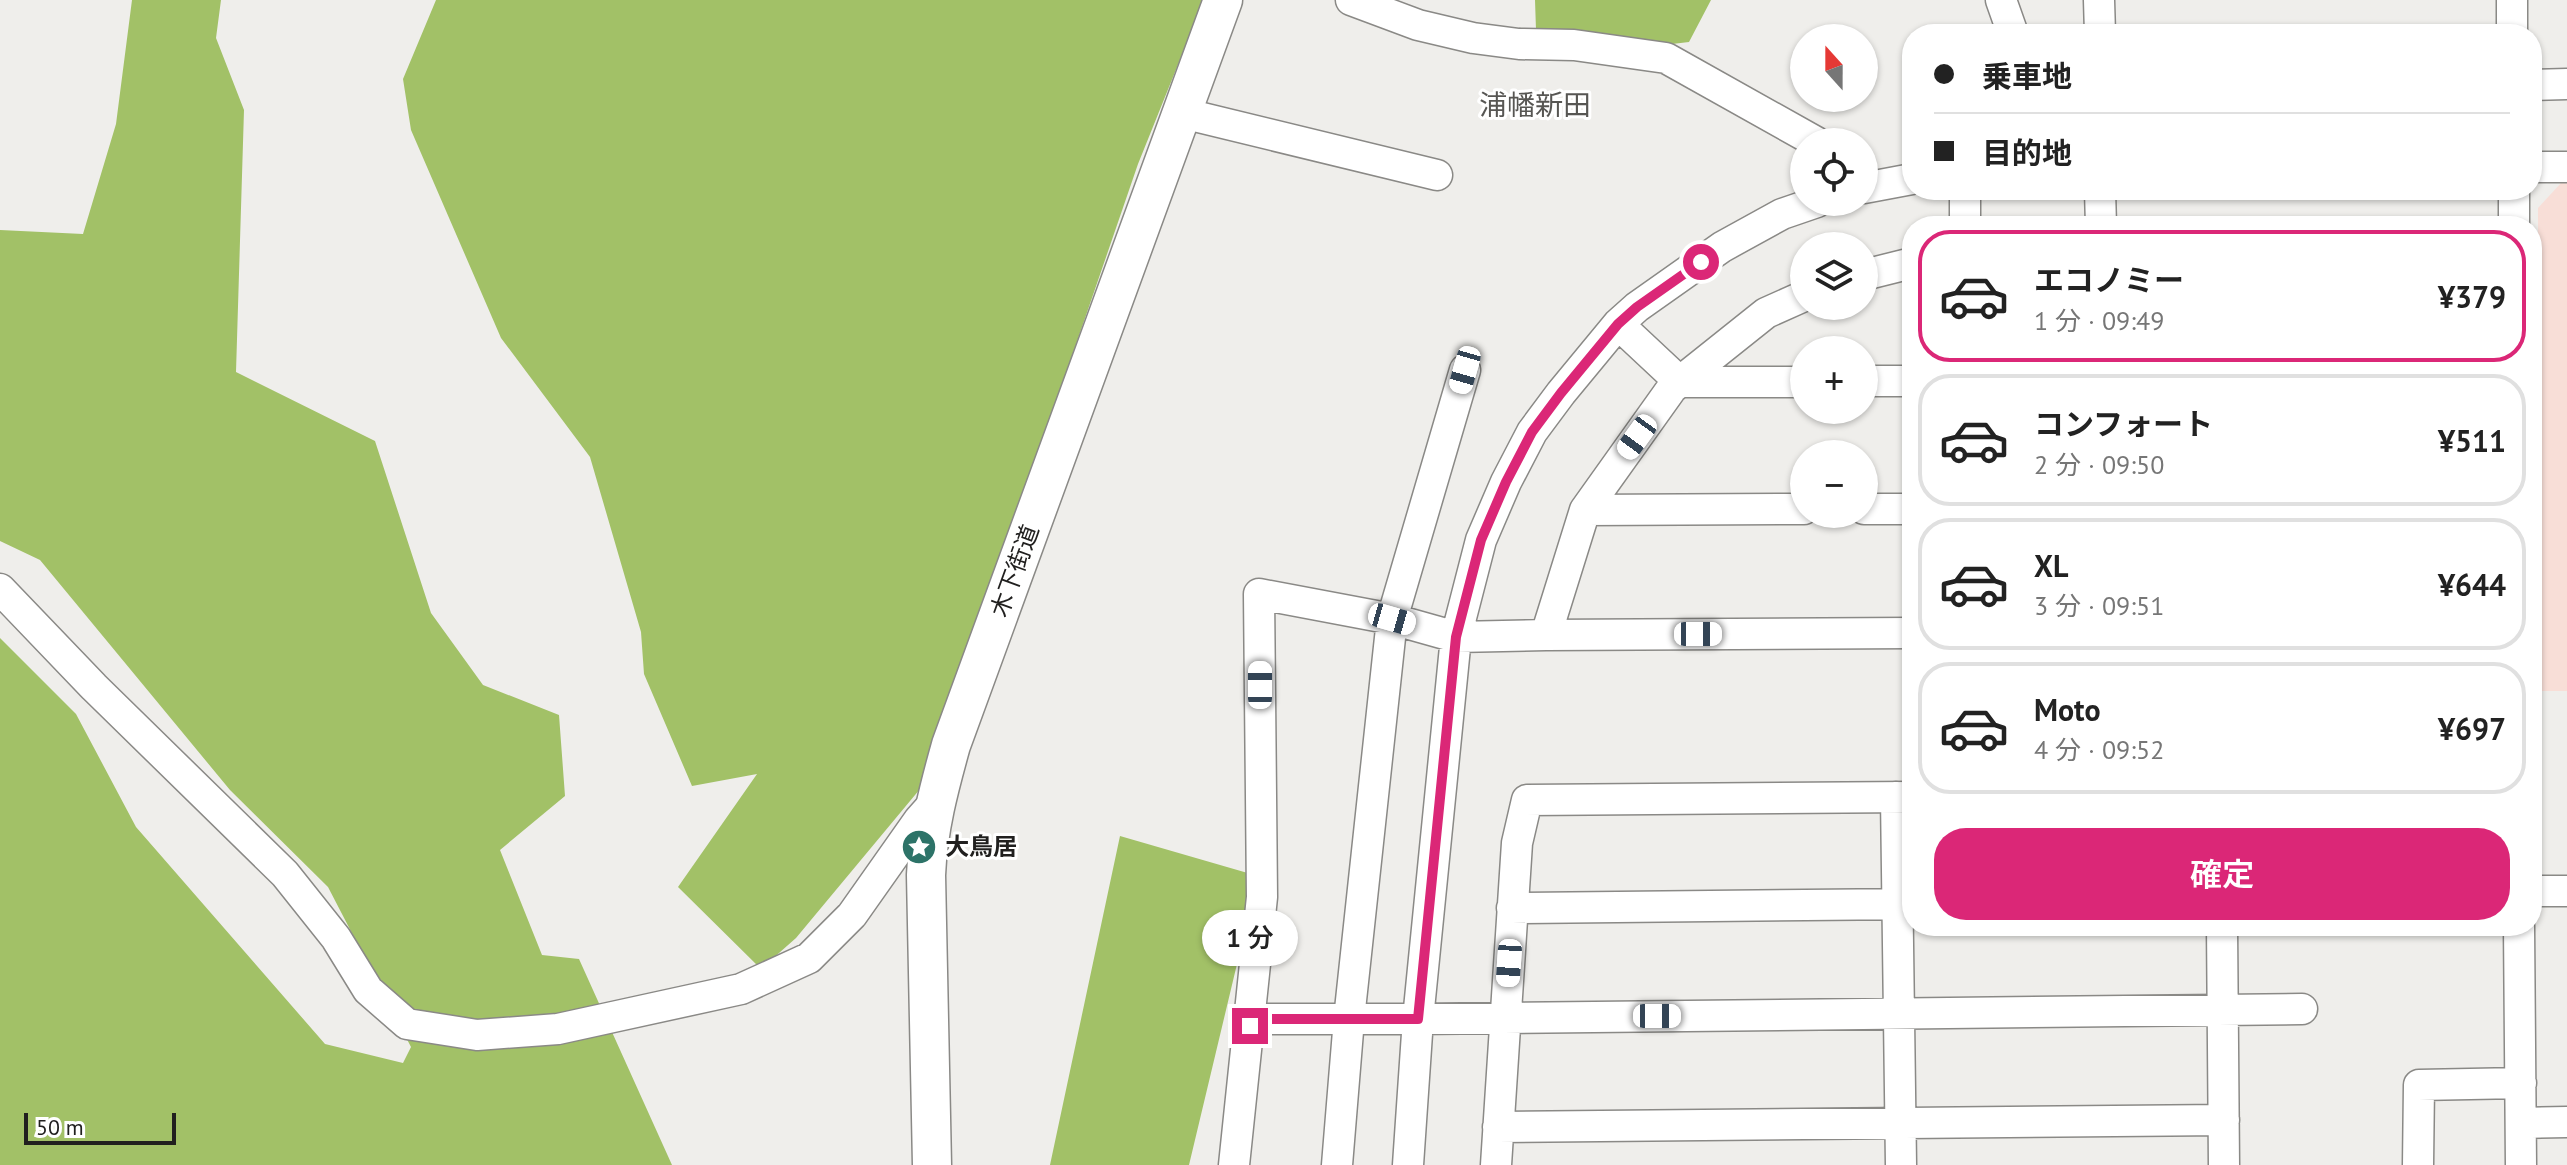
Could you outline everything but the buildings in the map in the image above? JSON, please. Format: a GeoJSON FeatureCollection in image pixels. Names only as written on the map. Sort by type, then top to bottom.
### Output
{"type":"FeatureCollection","features":[{"type":"Feature","properties":{"kind":"main road","name":"木下街道"},"geometry":{"type":"LineString","coordinates":[[932,1165],[926,875],[927,840],[935,802],[951,745],[1223,0]]}},
{"type":"Feature","properties":{"kind":"street"},"geometry":{"type":"LineString","coordinates":[[1351,0],[1418,25],[1473,38],[1519,44],[1574,45],[1666,58],[1791,128]]}},
{"type":"Feature","properties":{"kind":"street"},"geometry":{"type":"LineString","coordinates":[[2001,0],[2009,24]]}},
{"type":"Feature","properties":{"kind":"street"},"geometry":{"type":"LineString","coordinates":[[2099,0],[2100,24]]}},
{"type":"Feature","properties":{"kind":"street"},"geometry":{"type":"LineString","coordinates":[[2512,0],[2512,24]]}},
{"type":"Feature","properties":{"kind":"street"},"geometry":{"type":"LineString","coordinates":[[2542,85],[2567,84]]}},
{"type":"Feature","properties":{"kind":"street"},"geometry":{"type":"LineString","coordinates":[[1182,113],[1437,175]]}},
{"type":"Feature","properties":{"kind":"street"},"geometry":{"type":"LineString","coordinates":[[2542,167],[2567,167]]}},
{"type":"Feature","properties":{"kind":"street"},"geometry":{"type":"LineString","coordinates":[[1878,181],[1902,180]]}},
{"type":"Feature","properties":{"kind":"street"},"geometry":{"type":"LineString","coordinates":[[1408,1165],[1418,1019],[1456,637],[1481,540],[1532,432],[1618,324],[1722,247],[1790,211]]}},
{"type":"Feature","properties":{"kind":"street"},"geometry":{"type":"LineString","coordinates":[[1878,272],[1902,266]]}},
{"type":"Feature","properties":{"kind":"street"},"geometry":{"type":"LineString","coordinates":[[1546,635],[1585,510],[1672,388],[1766,313],[1790,302]]}},
{"type":"Feature","properties":{"kind":"street"},"geometry":{"type":"LineString","coordinates":[[1618,324],[1680,382],[1790,382]]}},
{"type":"Feature","properties":{"kind":"street"},"geometry":{"type":"LineString","coordinates":[[1337,1165],[1349,1019],[1392,619],[1465,370]]}},
{"type":"Feature","properties":{"kind":"street"},"geometry":{"type":"LineString","coordinates":[[1878,381],[1902,381]]}},
{"type":"Feature","properties":{"kind":"street"},"geometry":{"type":"LineString","coordinates":[[1585,510],[1790,509]]}},
{"type":"Feature","properties":{"kind":"street"},"geometry":{"type":"LineString","coordinates":[[1878,509],[1902,509]]}},
{"type":"Feature","properties":{"kind":"street"},"geometry":{"type":"LineString","coordinates":[[0,589],[94,687],[285,874],[336,938],[368,990],[407,1024],[477,1035],[558,1029],[741,989],[809,958],[852,915],[935,802]]}},
{"type":"Feature","properties":{"kind":"street"},"geometry":{"type":"LineString","coordinates":[[1234,1165],[1262,881],[1259,594],[1392,619],[1456,637],[1902,633]]}},
{"type":"Feature","properties":{"kind":"street"},"geometry":{"type":"LineString","coordinates":[[1496,1165],[1517,843],[1527,800],[1902,797]]}},
{"type":"Feature","properties":{"kind":"street"},"geometry":{"type":"LineString","coordinates":[[2542,891],[2567,891]]}},
{"type":"Feature","properties":{"kind":"street"},"geometry":{"type":"LineString","coordinates":[[1512,908],[1902,904]]}},
{"type":"Feature","properties":{"kind":"street"},"geometry":{"type":"LineString","coordinates":[[1220,1165],[1249,930],[1259,921]]}},
{"type":"Feature","properties":{"kind":"street"},"geometry":{"type":"LineString","coordinates":[[1901,1165],[1899,1014],[1904,936]]}},
{"type":"Feature","properties":{"kind":"street"},"geometry":{"type":"LineString","coordinates":[[2222,936],[2224,1165]]}},
{"type":"Feature","properties":{"kind":"street"},"geometry":{"type":"LineString","coordinates":[[2519,936],[2521,1165]]}},
{"type":"Feature","properties":{"kind":"street"},"geometry":{"type":"LineString","coordinates":[[1250,1019],[2302,1009]]}},
{"type":"Feature","properties":{"kind":"street"},"geometry":{"type":"LineString","coordinates":[[2418,1165],[2419,1085],[2521,1083]]}},
{"type":"Feature","properties":{"kind":"street"},"geometry":{"type":"LineString","coordinates":[[1498,1127],[2224,1120]]}},
{"type":"Feature","properties":{"kind":"street"},"geometry":{"type":"LineString","coordinates":[[2521,1123],[2567,1122]]}},
{"type":"Feature","properties":{"kind":"shaded area"},"geometry":{"type":"Polygon","coordinates":[[[2562,182],[2567,182],[2567,691],[2542,691],[2542,216],[2538,216],[2538,208],[2562,182]]]}},
{"type":"Feature","properties":{"kind":"green space"},"geometry":{"type":"Polygon","coordinates":[[[132,0],[221,0],[216,38],[244,110],[236,372],[375,441],[431,613],[483,685],[559,715],[565,796],[500,850],[542,955],[579,959],[672,1165],[0,1165],[0,638],[76,714],[136,827],[325,1044],[403,1063],[411,1047],[328,887],[230,790],[40,560],[0,541],[0,230],[83,234],[116,124],[132,0]]]}},
{"type":"Feature","properties":{"kind":"green space"},"geometry":{"type":"Polygon","coordinates":[[[436,0],[1204,0],[1138,164],[961,679],[920,789],[796,938],[761,969],[678,887],[757,774],[692,786],[644,674],[641,632],[590,457],[501,338],[411,130],[403,79],[436,0]]]}},
{"type":"Feature","properties":{"kind":"green space"},"geometry":{"type":"Polygon","coordinates":[[[1535,0],[1711,0],[1689,42],[1537,60],[1535,0]]]}},
{"type":"Feature","properties":{"kind":"green space"},"geometry":{"type":"Polygon","coordinates":[[[1120,836],[1258,876],[1189,1165],[1050,1165],[1120,836]]]}},
{"type":"Feature","properties":{"kind":"place","name":"大鳥居"},"geometry":{"type":"Point","coordinates":[919,847]}},
{"type":"Feature","properties":{"kind":"district","name":"浦幡新田"},"geometry":{"type":"Point","coordinates":[1535,105]}},
{"type":"Feature","properties":{"kind":"route"},"geometry":{"type":"LineString","coordinates":[[1250,1026],[1250,1019],[1418,1019],[1456,637],[1481,540],[1532,432],[1561,393],[1618,324],[1701,262]]}}]}
